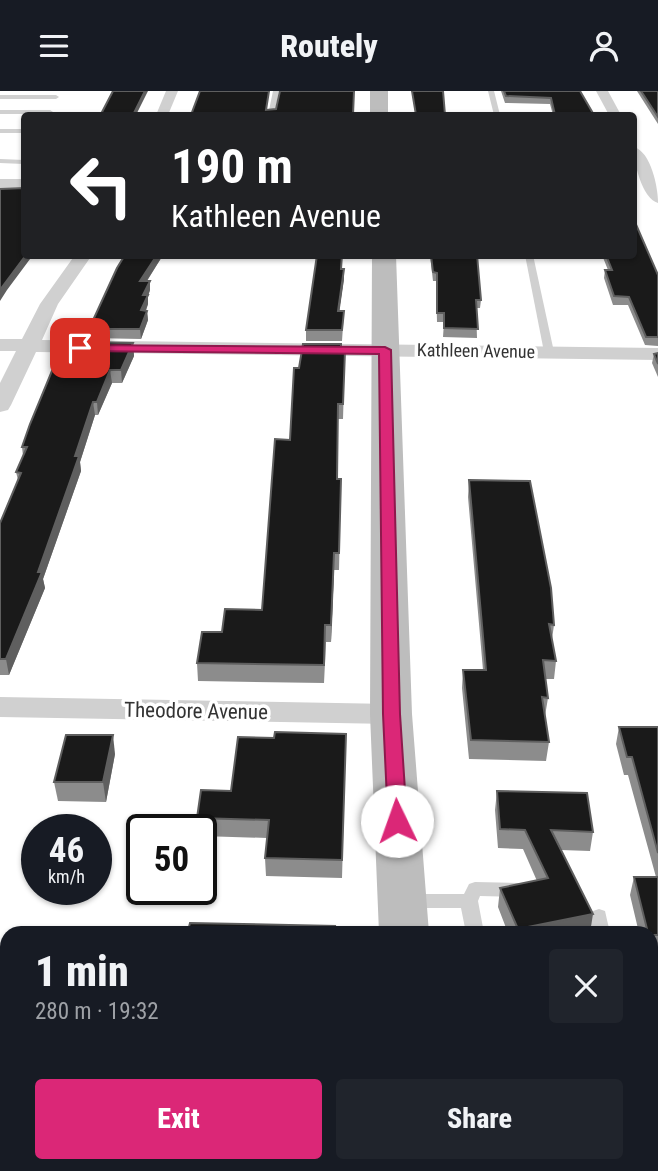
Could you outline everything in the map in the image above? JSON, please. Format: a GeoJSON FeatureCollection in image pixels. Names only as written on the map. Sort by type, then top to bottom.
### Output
{"type":"FeatureCollection","features":[{"type":"Feature","properties":{"kind":"main road"},"geometry":{"type":"LineString","coordinates":[[379,91],[379,112]]}},
{"type":"Feature","properties":{"kind":"main road"},"geometry":{"type":"LineString","coordinates":[[384,259],[391,714],[403,917]]}},
{"type":"Feature","properties":{"kind":"street"},"geometry":{"type":"LineString","coordinates":[[163,112],[172,91]]}},
{"type":"Feature","properties":{"kind":"street"},"geometry":{"type":"LineString","coordinates":[[602,91],[613,112]]}},
{"type":"Feature","properties":{"kind":"street"},"geometry":{"type":"LineString","coordinates":[[637,156],[656,189]]}},
{"type":"Feature","properties":{"kind":"street"},"geometry":{"type":"LineString","coordinates":[[0,184],[21,184]]}},
{"type":"Feature","properties":{"kind":"street"},"geometry":{"type":"LineString","coordinates":[[637,186],[656,189]]}},
{"type":"Feature","properties":{"kind":"street"},"geometry":{"type":"LineString","coordinates":[[0,405],[62,282],[81,259]]}},
{"type":"Feature","properties":{"kind":"street","name":"Kathleen Avenue"},"geometry":{"type":"LineString","coordinates":[[0,345],[658,354]]}},
{"type":"Feature","properties":{"kind":"street","name":"Theodore Avenue"},"geometry":{"type":"LineString","coordinates":[[0,707],[391,714]]}},
{"type":"Feature","properties":{"kind":"lane"},"geometry":{"type":"LineString","coordinates":[[272,112],[276,91]]}},
{"type":"Feature","properties":{"kind":"lane"},"geometry":{"type":"LineString","coordinates":[[491,91],[496,112]]}},
{"type":"Feature","properties":{"kind":"lane"},"geometry":{"type":"LineString","coordinates":[[0,97],[58,94],[51,112]]}},
{"type":"Feature","properties":{"kind":"lane"},"geometry":{"type":"LineString","coordinates":[[0,112],[21,113]]}},
{"type":"Feature","properties":{"kind":"lane"},"geometry":{"type":"LineString","coordinates":[[0,131],[21,131]]}},
{"type":"Feature","properties":{"kind":"lane"},"geometry":{"type":"LineString","coordinates":[[0,161],[21,162]]}},
{"type":"Feature","properties":{"kind":"lane"},"geometry":{"type":"LineString","coordinates":[[530,259],[549,352]]}},
{"type":"Feature","properties":{"kind":"lane"},"geometry":{"type":"LineString","coordinates":[[474,926],[469,901],[475,889],[531,890]]}},
{"type":"Feature","properties":{"kind":"lane"},"geometry":{"type":"LineString","coordinates":[[403,917],[469,901]]}},
{"type":"Feature","properties":{"kind":"building"},"geometry":{"type":"Polygon","coordinates":[[[113,91],[145,91],[134,112],[102,112],[113,91]]]}},
{"type":"Feature","properties":{"kind":"building"},"geometry":{"type":"Polygon","coordinates":[[[200,91],[269,91],[266,110],[276,109],[280,91],[354,91],[353,112],[192,112],[200,91]]]}},
{"type":"Feature","properties":{"kind":"building"},"geometry":{"type":"Polygon","coordinates":[[[412,91],[443,91],[445,112],[416,112],[412,91]]]}},
{"type":"Feature","properties":{"kind":"building"},"geometry":{"type":"Polygon","coordinates":[[[504,91],[580,91],[592,112],[554,112],[551,98],[506,96],[504,91]]]}},
{"type":"Feature","properties":{"kind":"building"},"geometry":{"type":"Polygon","coordinates":[[[641,91],[658,91],[658,117],[641,91]]]}},
{"type":"Feature","properties":{"kind":"building"},"geometry":{"type":"Polygon","coordinates":[[[21,188],[23,259],[0,290],[0,189],[21,188]]]}},
{"type":"Feature","properties":{"kind":"building"},"geometry":{"type":"Polygon","coordinates":[[[637,227],[658,275],[658,337],[646,337],[629,297],[614,296],[605,270],[612,270],[608,259],[637,259],[637,227]]]}},
{"type":"Feature","properties":{"kind":"building"},"geometry":{"type":"Polygon","coordinates":[[[123,259],[154,259],[140,281],[150,281],[143,295],[148,295],[141,310],[147,311],[140,329],[89,329],[123,259]]]}},
{"type":"Feature","properties":{"kind":"building"},"geometry":{"type":"Polygon","coordinates":[[[316,259],[342,259],[341,269],[344,269],[338,311],[344,311],[342,330],[306,330],[316,259]]]}},
{"type":"Feature","properties":{"kind":"building"},"geometry":{"type":"Polygon","coordinates":[[[431,259],[477,259],[481,300],[476,300],[478,329],[444,328],[444,313],[437,313],[437,273],[433,272],[431,259]]]}},
{"type":"Feature","properties":{"kind":"building"},"geometry":{"type":"Polygon","coordinates":[[[81,342],[133,343],[121,370],[110,370],[97,402],[93,402],[75,456],[79,456],[38,572],[42,572],[6,659],[0,659],[0,523],[21,473],[16,472],[27,447],[22,447],[30,424],[61,349],[78,349],[81,342]]]}},
{"type":"Feature","properties":{"kind":"building"},"geometry":{"type":"Polygon","coordinates":[[[303,344],[341,344],[341,351],[345,351],[343,404],[338,404],[337,479],[341,479],[339,553],[334,553],[331,625],[325,625],[324,665],[197,663],[202,632],[222,632],[225,609],[262,610],[275,439],[290,440],[294,368],[299,368],[303,344]]]}},
{"type":"Feature","properties":{"kind":"building"},"geometry":{"type":"Polygon","coordinates":[[[469,480],[530,481],[551,588],[554,625],[549,624],[556,661],[543,660],[548,698],[542,697],[549,742],[471,740],[463,670],[486,670],[469,480]]]}},
{"type":"Feature","properties":{"kind":"building"},"geometry":{"type":"Polygon","coordinates":[[[619,727],[658,727],[658,853],[632,757],[627,757],[619,727]]]}},
{"type":"Feature","properties":{"kind":"building"},"geometry":{"type":"Polygon","coordinates":[[[275,732],[346,734],[342,860],[265,858],[269,820],[217,819],[217,814],[198,814],[201,790],[231,791],[238,737],[274,738],[275,732]]]}},
{"type":"Feature","properties":{"kind":"building"},"geometry":{"type":"Polygon","coordinates":[[[66,735],[113,735],[103,782],[54,782],[66,735]]]}},
{"type":"Feature","properties":{"kind":"building"},"geometry":{"type":"Polygon","coordinates":[[[497,791],[587,793],[593,832],[551,830],[593,914],[533,926],[517,926],[500,888],[548,878],[525,830],[500,829],[497,791]]]}},
{"type":"Feature","properties":{"kind":"building"},"geometry":{"type":"Polygon","coordinates":[[[634,877],[658,877],[658,926],[646,926],[634,877]]]}},
{"type":"Feature","properties":{"kind":"building"},"geometry":{"type":"Polygon","coordinates":[[[190,923],[335,926],[189,926],[190,923]]]}},
{"type":"Feature","properties":{"kind":"route"},"geometry":{"type":"LineString","coordinates":[[80,348],[385,350],[391,714],[397,821]]}}]}
